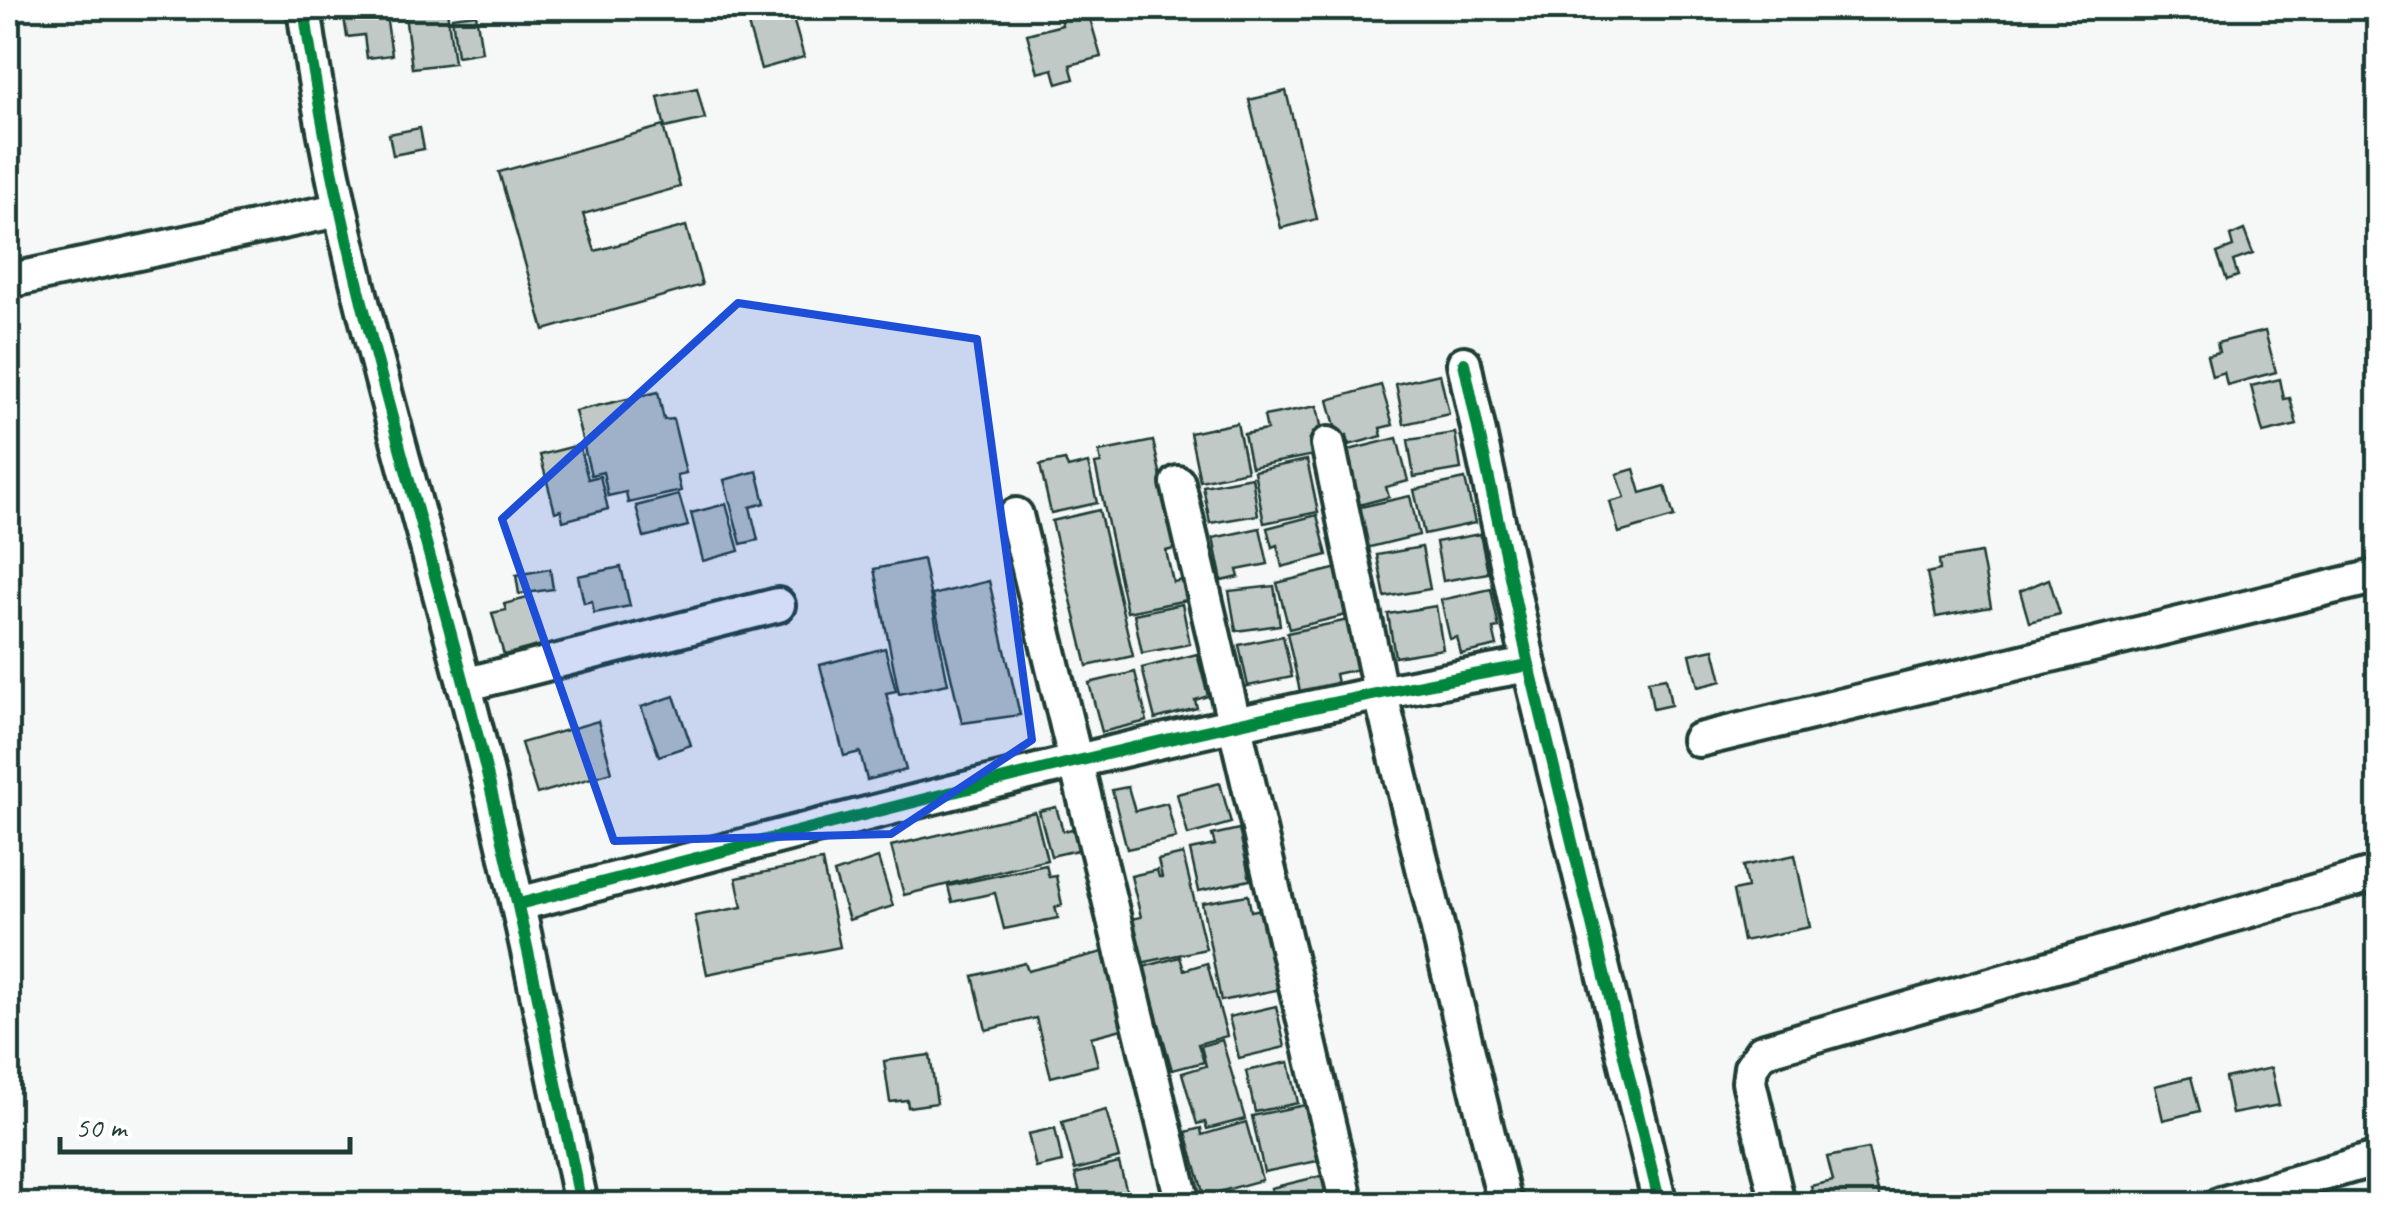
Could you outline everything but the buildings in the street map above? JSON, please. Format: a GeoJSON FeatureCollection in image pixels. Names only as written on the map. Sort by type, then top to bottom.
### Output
{"type":"FeatureCollection","features":[{"type":"Feature","properties":{"kind":"street"},"geometry":{"type":"LineString","coordinates":[[304,8],[338,210],[518,904],[581,1204]]}},
{"type":"Feature","properties":{"kind":"street"},"geometry":{"type":"LineString","coordinates":[[8,281],[338,210]]}},
{"type":"Feature","properties":{"kind":"street"},"geometry":{"type":"LineString","coordinates":[[1464,363],[1529,665],[1660,1204]]}},
{"type":"Feature","properties":{"kind":"street"},"geometry":{"type":"LineString","coordinates":[[1328,444],[1380,691],[1505,1204]]}},
{"type":"Feature","properties":{"kind":"street"},"geometry":{"type":"LineString","coordinates":[[1178,483],[1347,1204]]}},
{"type":"Feature","properties":{"kind":"street"},"geometry":{"type":"LineString","coordinates":[[1016,515],[1183,1204]]}},
{"type":"Feature","properties":{"kind":"street"},"geometry":{"type":"LineString","coordinates":[[1699,740],[2378,576]]}},
{"type":"Feature","properties":{"kind":"street"},"geometry":{"type":"LineString","coordinates":[[464,685],[778,605]]}},
{"type":"Feature","properties":{"kind":"street"},"geometry":{"type":"LineString","coordinates":[[518,904],[1074,760],[1380,691],[1529,665]]}},
{"type":"Feature","properties":{"kind":"street"},"geometry":{"type":"LineString","coordinates":[[1778,1204],[1749,1082],[1751,1068],[1762,1051],[2378,873]]}},
{"type":"Feature","properties":{"kind":"street"},"geometry":{"type":"LineString","coordinates":[[2221,1204],[2378,1158]]}},
{"type":"Feature","properties":{"kind":"highlighted area"},"geometry":{"type":"Polygon","coordinates":[[[738,303],[977,339],[1032,740],[891,834],[614,841],[502,519],[738,303]]]}},
{"type":"Feature","properties":{"kind":"cycle path"},"geometry":{"type":"LineString","coordinates":[[304,8],[317,93],[352,262],[496,810],[581,1204]]}},
{"type":"Feature","properties":{"kind":"cycle path"},"geometry":{"type":"LineString","coordinates":[[1464,363],[1529,665],[1660,1204]]}},
{"type":"Feature","properties":{"kind":"cycle path"},"geometry":{"type":"LineString","coordinates":[[519,904],[1147,744],[1529,665]]}}]}
